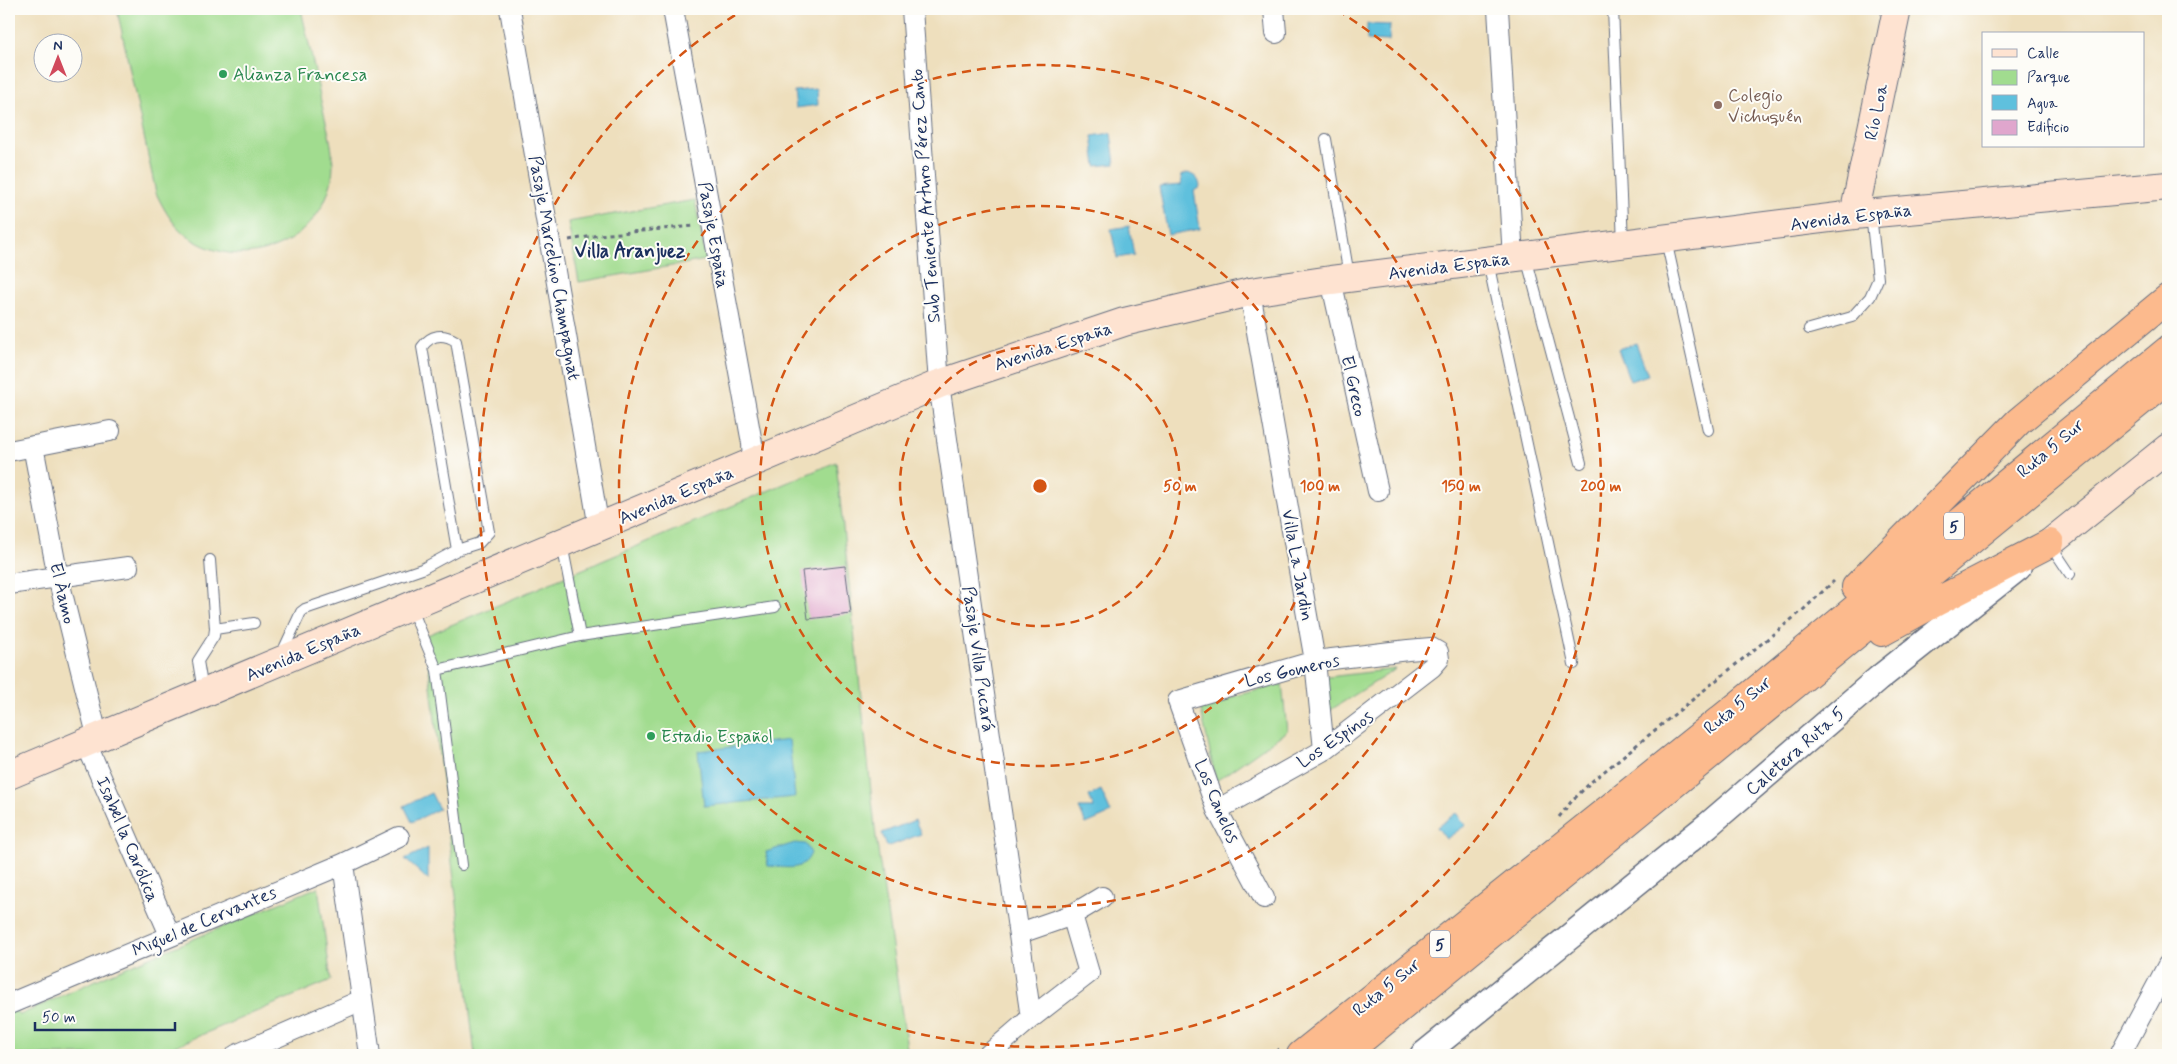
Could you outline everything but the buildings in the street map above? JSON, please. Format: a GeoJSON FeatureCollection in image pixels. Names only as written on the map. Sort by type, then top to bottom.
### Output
{"type":"FeatureCollection","features":[{"type":"Feature","properties":{"kind":"highway"},"geometry":{"type":"LineString","coordinates":[[1740,703],[2019,421],[2168,298]]}},
{"type":"Feature","properties":{"kind":"highway","name":"Ruta 5 Sur"},"geometry":{"type":"LineString","coordinates":[[1294,1049],[1740,703],[2168,350]]}},
{"type":"Feature","properties":{"kind":"highway","name":"Ruta 5 Sur"},"geometry":{"type":"LineString","coordinates":[[1344,1055],[2168,379]]}},
{"type":"Feature","properties":{"kind":"highway"},"geometry":{"type":"LineString","coordinates":[[1769,708],[1889,628],[2050,543]]}},
{"type":"Feature","properties":{"kind":"main road","name":"Río Loa"},"geometry":{"type":"LineString","coordinates":[[1863,214],[1897,9]]}},
{"type":"Feature","properties":{"kind":"main road","name":"Avenida España"},"geometry":{"type":"LineString","coordinates":[[9,775],[939,384],[1124,322],[1250,292],[1340,279],[1666,240],[1863,214],[2168,186]]}},
{"type":"Feature","properties":{"kind":"main road","name":"Caletera Ruta 5"},"geometry":{"type":"LineString","coordinates":[[2050,543],[2168,448]]}},
{"type":"Feature","properties":{"kind":"street","name":"Pasaje Marcelino Champagnat"},"geometry":{"type":"LineString","coordinates":[[510,9],[598,528]]}},
{"type":"Feature","properties":{"kind":"street","name":"Pasaje España"},"geometry":{"type":"LineString","coordinates":[[673,9],[754,462]]}},
{"type":"Feature","properties":{"kind":"street","name":"Sub Teniente Arturo Pérez Canto"},"geometry":{"type":"LineString","coordinates":[[912,9],[939,384]]}},
{"type":"Feature","properties":{"kind":"street"},"geometry":{"type":"LineString","coordinates":[[1274,9],[1276,33]]}},
{"type":"Feature","properties":{"kind":"street"},"geometry":{"type":"LineString","coordinates":[[1498,9],[1509,258]]}},
{"type":"Feature","properties":{"kind":"street","name":"El Greco"},"geometry":{"type":"LineString","coordinates":[[1340,279],[1378,491]]}},
{"type":"Feature","properties":{"kind":"street","name":"Villa La Jardin"},"geometry":{"type":"LineString","coordinates":[[1250,292],[1315,661],[1324,750]]}},
{"type":"Feature","properties":{"kind":"street","name":"Pasaje Villa Pucará"},"geometry":{"type":"LineString","coordinates":[[939,384],[1020,933],[1030,1018]]}},
{"type":"Feature","properties":{"kind":"street"},"geometry":{"type":"LineString","coordinates":[[9,451],[110,432]]}},
{"type":"Feature","properties":{"kind":"street","name":"El Àamo"},"geometry":{"type":"LineString","coordinates":[[33,446],[92,741]]}},
{"type":"Feature","properties":{"kind":"street","name":"Caletera Ruta 5"},"geometry":{"type":"LineString","coordinates":[[1422,1055],[1708,825],[1878,679],[2050,543]]}},
{"type":"Feature","properties":{"kind":"street"},"geometry":{"type":"LineString","coordinates":[[9,584],[128,567]]}},
{"type":"Feature","properties":{"kind":"street","name":"Los Gomeros"},"geometry":{"type":"LineString","coordinates":[[1178,700],[1315,661],[1431,648],[1438,652]]}},
{"type":"Feature","properties":{"kind":"street","name":"Los Espinos"},"geometry":{"type":"LineString","coordinates":[[1217,810],[1324,750],[1432,667],[1439,659],[1438,652]]}},
{"type":"Feature","properties":{"kind":"street","name":"Los Canelos"},"geometry":{"type":"LineString","coordinates":[[1178,700],[1217,810],[1264,898]]}},
{"type":"Feature","properties":{"kind":"street","name":"Isabel la Carólica"},"geometry":{"type":"LineString","coordinates":[[92,741],[170,936]]}},
{"type":"Feature","properties":{"kind":"street","name":"Miguel de Cervantes"},"geometry":{"type":"LineString","coordinates":[[9,1004],[343,864],[399,837]]}},
{"type":"Feature","properties":{"kind":"street"},"geometry":{"type":"LineString","coordinates":[[343,864],[370,1055]]}},
{"type":"Feature","properties":{"kind":"street"},"geometry":{"type":"LineString","coordinates":[[1020,933],[1072,915],[1102,897]]}},
{"type":"Feature","properties":{"kind":"street"},"geometry":{"type":"LineString","coordinates":[[988,1055],[1030,1018],[1089,973],[1072,915]]}},
{"type":"Feature","properties":{"kind":"street"},"geometry":{"type":"LineString","coordinates":[[2120,1055],[2168,965]]}},
{"type":"Feature","properties":{"kind":"street"},"geometry":{"type":"LineString","coordinates":[[236,1055],[362,1000]]}},
{"type":"Feature","properties":{"kind":"lane"},"geometry":{"type":"LineString","coordinates":[[1613,9],[1623,244]]}},
{"type":"Feature","properties":{"kind":"lane"},"geometry":{"type":"LineString","coordinates":[[1326,139],[1340,279]]}},
{"type":"Feature","properties":{"kind":"lane"},"geometry":{"type":"LineString","coordinates":[[1809,329],[1852,317],[1870,297],[1878,279],[1863,214]]}},
{"type":"Feature","properties":{"kind":"lane"},"geometry":{"type":"LineString","coordinates":[[1666,240],[1708,430]]}},
{"type":"Feature","properties":{"kind":"lane"},"geometry":{"type":"LineString","coordinates":[[1509,258],[1581,464]]}},
{"type":"Feature","properties":{"kind":"lane"},"geometry":{"type":"LineString","coordinates":[[1509,258],[1574,664]]}},
{"type":"Feature","properties":{"kind":"lane"},"geometry":{"type":"LineString","coordinates":[[276,664],[299,616],[305,609],[422,569],[458,550],[479,543],[489,532],[456,341],[444,335],[438,335],[426,342],[422,347],[458,550]]}},
{"type":"Feature","properties":{"kind":"lane"},"geometry":{"type":"LineString","coordinates":[[561,543],[580,636]]}},
{"type":"Feature","properties":{"kind":"lane"},"geometry":{"type":"LineString","coordinates":[[2050,543],[2070,574]]}},
{"type":"Feature","properties":{"kind":"lane"},"geometry":{"type":"LineString","coordinates":[[204,694],[198,661],[214,636],[215,629],[210,560]]}},
{"type":"Feature","properties":{"kind":"lane"},"geometry":{"type":"LineString","coordinates":[[411,607],[437,670],[462,865]]}},
{"type":"Feature","properties":{"kind":"lane"},"geometry":{"type":"LineString","coordinates":[[437,670],[580,636],[776,607]]}},
{"type":"Feature","properties":{"kind":"lane"},"geometry":{"type":"LineString","coordinates":[[215,629],[254,623]]}},
{"type":"Feature","properties":{"kind":"path"},"geometry":{"type":"LineString","coordinates":[[550,244],[599,235],[712,224]]}},
{"type":"Feature","properties":{"kind":"path"},"geometry":{"type":"LineString","coordinates":[[1559,818],[1570,802],[1591,782],[1803,610],[1837,579]]}},
{"type":"Feature","properties":{"kind":"path"},"geometry":{"type":"LineString","coordinates":[[1270,1055],[1294,1049]]}},
{"type":"Feature","properties":{"kind":"green space","name":"Alianza Francesa"},"geometry":{"type":"Polygon","coordinates":[[[117,9],[301,9],[331,142],[333,173],[323,204],[311,222],[295,237],[276,247],[256,253],[235,254],[214,250],[193,240],[171,220],[156,193],[117,9]]]}},
{"type":"Feature","properties":{"kind":"green space"},"geometry":{"type":"Polygon","coordinates":[[[695,200],[706,260],[579,282],[568,222],[695,200]]]}},
{"type":"Feature","properties":{"kind":"green space","name":"Estadio Español"},"geometry":{"type":"Polygon","coordinates":[[[836,462],[876,837],[908,1055],[475,1055],[425,636],[836,462]]]}},
{"type":"Feature","properties":{"kind":"green space"},"geometry":{"type":"Polygon","coordinates":[[[1396,669],[1316,719],[1311,679],[1396,669]]]}},
{"type":"Feature","properties":{"kind":"green space"},"geometry":{"type":"Polygon","coordinates":[[[1282,684],[1287,731],[1216,781],[1200,705],[1282,684]]]}},
{"type":"Feature","properties":{"kind":"green space"},"geometry":{"type":"Polygon","coordinates":[[[318,887],[331,980],[154,1055],[9,1055],[9,1009],[11,1007],[20,1015],[105,976],[318,887]]]}},
{"type":"Feature","properties":{"kind":"water"},"geometry":{"type":"Polygon","coordinates":[[[1367,24],[1390,25],[1389,41],[1367,40],[1367,24]]]}},
{"type":"Feature","properties":{"kind":"water"},"geometry":{"type":"Polygon","coordinates":[[[817,89],[818,105],[796,108],[794,91],[817,89]]]}},
{"type":"Feature","properties":{"kind":"water"},"geometry":{"type":"Polygon","coordinates":[[[1111,133],[1115,164],[1096,166],[1092,136],[1111,133]]]}},
{"type":"Feature","properties":{"kind":"water"},"geometry":{"type":"Polygon","coordinates":[[[1188,173],[1197,178],[1200,184],[1200,187],[1194,191],[1200,229],[1168,235],[1159,187],[1181,185],[1182,175],[1188,173]]]}},
{"type":"Feature","properties":{"kind":"water"},"geometry":{"type":"Polygon","coordinates":[[[1129,226],[1134,255],[1117,258],[1111,229],[1129,226]]]}},
{"type":"Feature","properties":{"kind":"water"},"geometry":{"type":"Polygon","coordinates":[[[1636,343],[1648,375],[1630,381],[1618,349],[1636,343]]]}},
{"type":"Feature","properties":{"kind":"water"},"geometry":{"type":"Polygon","coordinates":[[[789,740],[795,797],[704,806],[698,751],[789,740]]]}},
{"type":"Feature","properties":{"kind":"water"},"geometry":{"type":"Polygon","coordinates":[[[1101,790],[1111,813],[1086,824],[1079,808],[1094,808],[1089,796],[1101,790]]]}},
{"type":"Feature","properties":{"kind":"water"},"geometry":{"type":"Polygon","coordinates":[[[431,793],[439,809],[412,822],[404,806],[431,793]]]}},
{"type":"Feature","properties":{"kind":"water"},"geometry":{"type":"Polygon","coordinates":[[[1456,813],[1466,825],[1446,839],[1437,827],[1456,813]]]}},
{"type":"Feature","properties":{"kind":"water"},"geometry":{"type":"Polygon","coordinates":[[[915,820],[921,834],[887,847],[882,833],[915,820]]]}},
{"type":"Feature","properties":{"kind":"water"},"geometry":{"type":"Polygon","coordinates":[[[795,843],[805,844],[811,853],[803,864],[787,868],[768,866],[766,852],[795,843]]]}},
{"type":"Feature","properties":{"kind":"water"},"geometry":{"type":"Polygon","coordinates":[[[428,848],[428,880],[405,859],[428,848]]]}},
{"type":"Feature","properties":{"kind":"place","name":"Alianza Francesa"},"geometry":{"type":"Point","coordinates":[223,74]}},
{"type":"Feature","properties":{"kind":"place","name":"Colegio Vichuquén"},"geometry":{"type":"Point","coordinates":[1718,105]}},
{"type":"Feature","properties":{"kind":"place","name":"Estadio Español"},"geometry":{"type":"Point","coordinates":[651,736]}},
{"type":"Feature","properties":{"kind":"district","name":"Villa Aranjuez"},"geometry":{"type":"Point","coordinates":[630,250]}}]}
